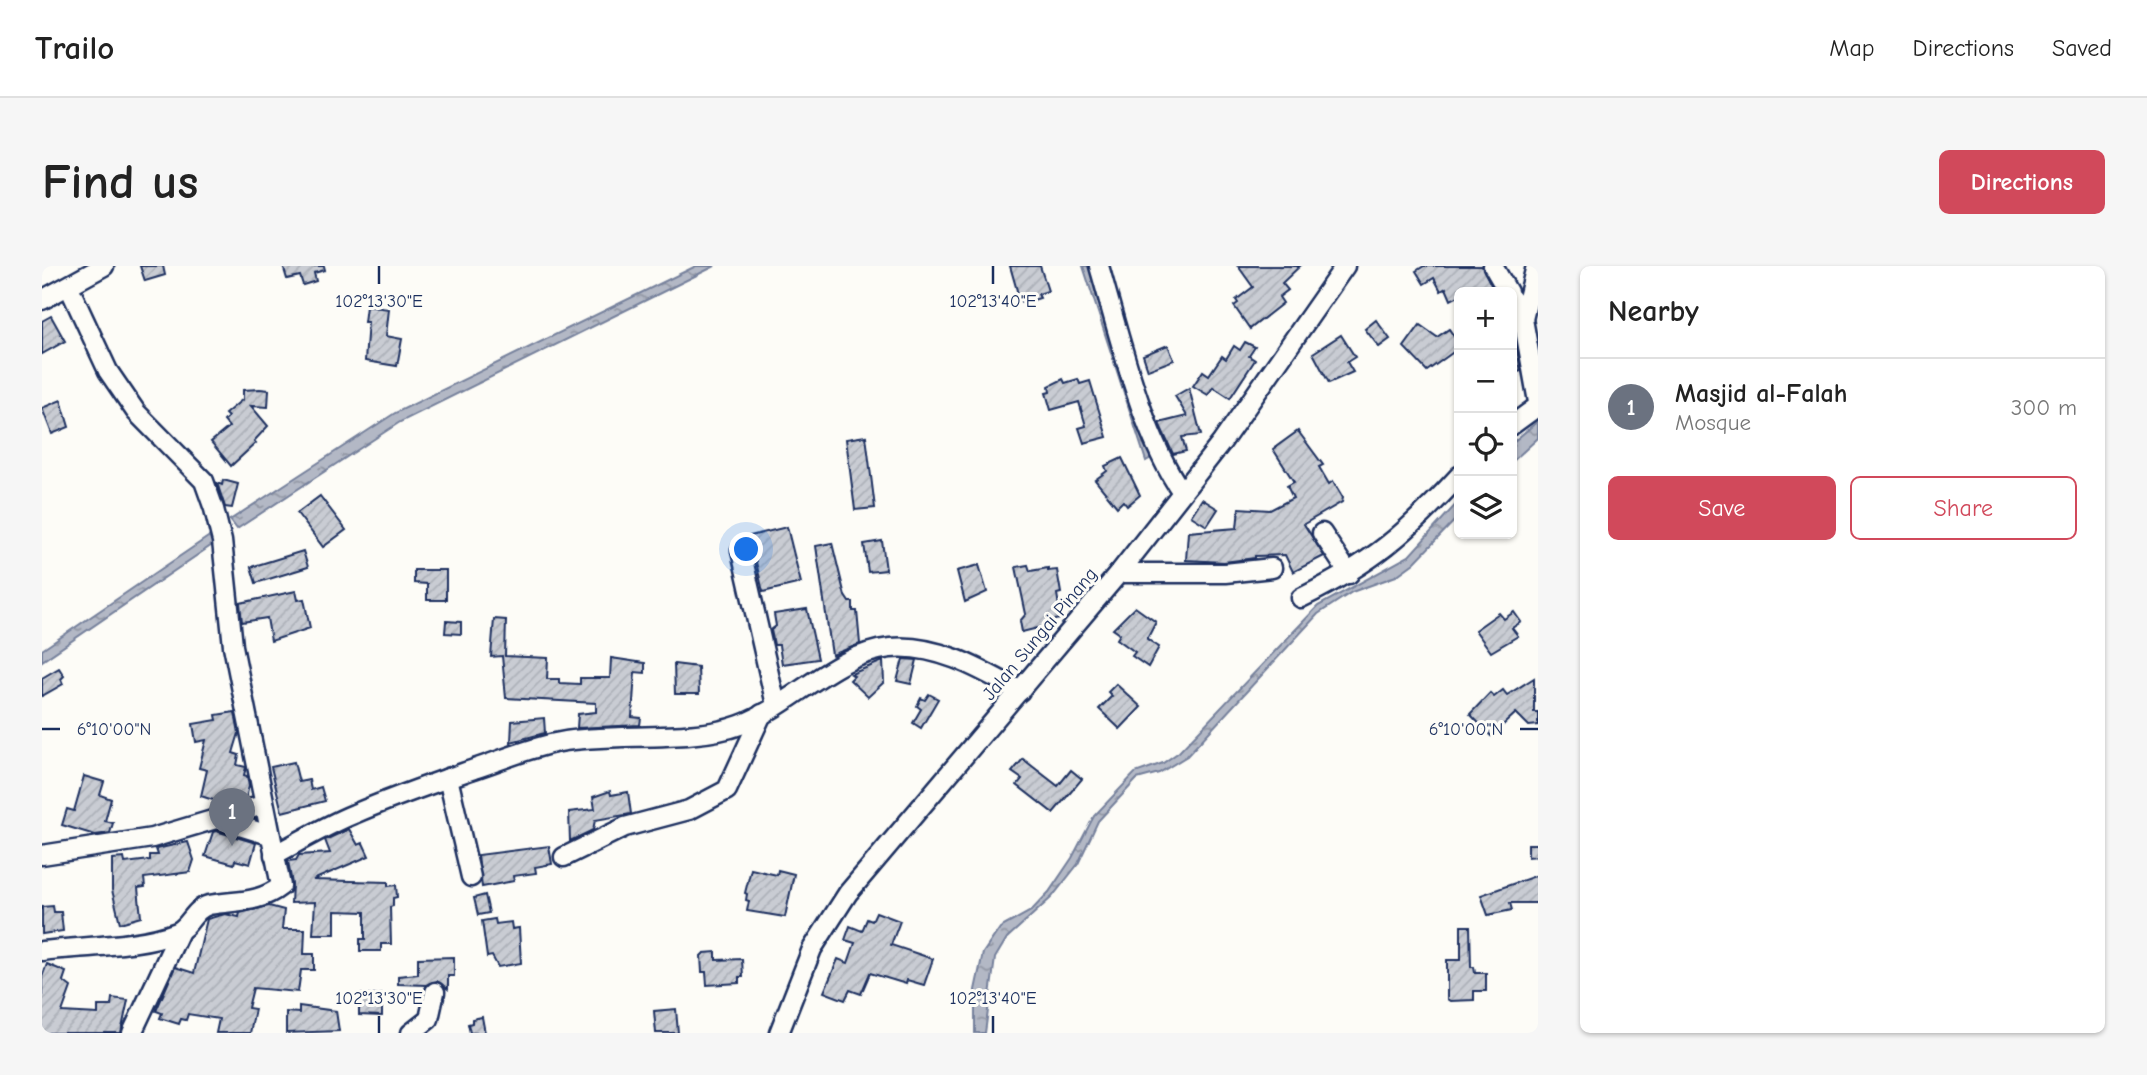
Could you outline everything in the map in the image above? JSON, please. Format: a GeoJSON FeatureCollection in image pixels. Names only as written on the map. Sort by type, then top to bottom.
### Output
{"type":"FeatureCollection","features":[{"type":"Feature","properties":{"kind":"street"},"geometry":{"type":"LineString","coordinates":[[42,300],[104,266]]}},
{"type":"Feature","properties":{"kind":"street"},"geometry":{"type":"LineString","coordinates":[[1099,266],[1126,360],[1166,469],[1182,492]]}},
{"type":"Feature","properties":{"kind":"street","name":"Jalan Sungai Pinang"},"geometry":{"type":"LineString","coordinates":[[779,1033],[812,949],[848,893],[1119,573],[1182,492],[1345,266]]}},
{"type":"Feature","properties":{"kind":"street"},"geometry":{"type":"LineString","coordinates":[[1493,266],[1505,287]]}},
{"type":"Feature","properties":{"kind":"street"},"geometry":{"type":"LineString","coordinates":[[1523,319],[1536,266]]}},
{"type":"Feature","properties":{"kind":"street"},"geometry":{"type":"LineString","coordinates":[[68,287],[108,371],[136,412],[204,481],[222,541],[233,646],[281,886],[268,897],[207,906],[194,913],[180,931],[132,1033]]}},
{"type":"Feature","properties":{"kind":"street"},"geometry":{"type":"LineString","coordinates":[[1517,308],[1523,319],[1538,404],[1517,421]]}},
{"type":"Feature","properties":{"kind":"street"},"geometry":{"type":"LineString","coordinates":[[1301,598],[1349,574],[1411,528],[1454,481]]}},
{"type":"Feature","properties":{"kind":"street"},"geometry":{"type":"LineString","coordinates":[[1322,534],[1349,574]]}},
{"type":"Feature","properties":{"kind":"street"},"geometry":{"type":"LineString","coordinates":[[564,858],[614,832],[689,810],[727,790],[769,710],[741,551]]}},
{"type":"Feature","properties":{"kind":"street"},"geometry":{"type":"LineString","coordinates":[[1119,573],[1225,573],[1272,568]]}},
{"type":"Feature","properties":{"kind":"street"},"geometry":{"type":"LineString","coordinates":[[274,855],[353,814],[448,778],[557,743],[709,732],[739,726],[841,667],[870,653],[891,648],[928,651],[950,658],[982,670],[1020,691]]}},
{"type":"Feature","properties":{"kind":"street"},"geometry":{"type":"LineString","coordinates":[[448,778],[471,877]]}},
{"type":"Feature","properties":{"kind":"street"},"geometry":{"type":"LineString","coordinates":[[42,855],[152,838],[263,805]]}},
{"type":"Feature","properties":{"kind":"street"},"geometry":{"type":"LineString","coordinates":[[217,819],[270,835]]}},
{"type":"Feature","properties":{"kind":"street"},"geometry":{"type":"LineString","coordinates":[[42,951],[146,939],[180,931]]}},
{"type":"Feature","properties":{"kind":"street"},"geometry":{"type":"LineString","coordinates":[[411,1033],[429,1019],[435,992]]}},
{"type":"Feature","properties":{"kind":"water"},"geometry":{"type":"Polygon","coordinates":[[[696,266],[715,266],[400,422],[237,529],[230,520],[395,413],[696,266]]]}},
{"type":"Feature","properties":{"kind":"water"},"geometry":{"type":"Polygon","coordinates":[[[1083,266],[1092,266],[1154,456],[1146,461],[1083,266]]]}},
{"type":"Feature","properties":{"kind":"water"},"geometry":{"type":"Polygon","coordinates":[[[1538,421],[1538,438],[1517,457],[1517,439],[1538,421]]]}},
{"type":"Feature","properties":{"kind":"water"},"geometry":{"type":"Polygon","coordinates":[[[1454,506],[1454,521],[1414,563],[1396,576],[1352,592],[1318,614],[1187,756],[1159,773],[1137,779],[1098,821],[1078,864],[1052,897],[1007,938],[995,958],[985,1033],[975,1033],[975,990],[983,953],[1000,928],[1031,911],[1049,892],[1072,858],[1094,816],[1135,773],[1163,763],[1179,752],[1318,606],[1409,556],[1454,506]]]}},
{"type":"Feature","properties":{"kind":"water"},"geometry":{"type":"Polygon","coordinates":[[[214,533],[215,543],[42,661],[42,650],[214,533]]]}},
{"type":"Feature","properties":{"kind":"building"},"geometry":{"type":"Polygon","coordinates":[[[140,266],[163,266],[165,275],[145,281],[140,266]]]}},
{"type":"Feature","properties":{"kind":"building"},"geometry":{"type":"Polygon","coordinates":[[[283,266],[324,266],[325,270],[314,273],[316,281],[303,285],[300,276],[287,279],[283,266]]]}},
{"type":"Feature","properties":{"kind":"building"},"geometry":{"type":"Polygon","coordinates":[[[1010,266],[1040,266],[1048,291],[1038,294],[1040,298],[1024,303],[1020,301],[1010,266]]]}},
{"type":"Feature","properties":{"kind":"building"},"geometry":{"type":"Polygon","coordinates":[[[1238,266],[1300,266],[1282,283],[1288,290],[1279,297],[1283,303],[1250,329],[1234,306],[1238,303],[1236,300],[1253,287],[1238,266]]]}},
{"type":"Feature","properties":{"kind":"building"},"geometry":{"type":"Polygon","coordinates":[[[1424,266],[1482,266],[1492,287],[1454,287],[1454,298],[1451,300],[1446,288],[1441,291],[1434,278],[1424,284],[1416,271],[1424,266]]]}},
{"type":"Feature","properties":{"kind":"building"},"geometry":{"type":"Polygon","coordinates":[[[366,306],[389,309],[386,336],[402,339],[397,366],[365,361],[368,322],[364,322],[366,306]]]}},
{"type":"Feature","properties":{"kind":"building"},"geometry":{"type":"Polygon","coordinates":[[[51,316],[65,341],[42,354],[42,321],[51,316]]]}},
{"type":"Feature","properties":{"kind":"building"},"geometry":{"type":"Polygon","coordinates":[[[1376,320],[1390,339],[1379,347],[1365,329],[1376,320]]]}},
{"type":"Feature","properties":{"kind":"building"},"geometry":{"type":"Polygon","coordinates":[[[1420,325],[1437,337],[1449,329],[1454,336],[1454,352],[1427,371],[1404,347],[1420,325]]]}},
{"type":"Feature","properties":{"kind":"building"},"geometry":{"type":"Polygon","coordinates":[[[1341,335],[1355,357],[1347,362],[1353,372],[1329,383],[1313,353],[1341,335]]]}},
{"type":"Feature","properties":{"kind":"building"},"geometry":{"type":"Polygon","coordinates":[[[1245,342],[1255,347],[1249,356],[1255,360],[1230,398],[1213,387],[1208,395],[1193,386],[1203,371],[1209,375],[1222,356],[1226,359],[1234,346],[1240,350],[1245,342]]]}},
{"type":"Feature","properties":{"kind":"building"},"geometry":{"type":"Polygon","coordinates":[[[1168,345],[1174,360],[1148,370],[1143,355],[1168,345]]]}},
{"type":"Feature","properties":{"kind":"building"},"geometry":{"type":"Polygon","coordinates":[[[1517,349],[1521,371],[1518,372],[1517,368],[1517,349]]]}},
{"type":"Feature","properties":{"kind":"building"},"geometry":{"type":"Polygon","coordinates":[[[1063,379],[1065,383],[1078,379],[1080,384],[1090,381],[1107,437],[1084,443],[1079,428],[1086,426],[1079,402],[1051,410],[1046,393],[1050,392],[1049,386],[1063,379]]]}},
{"type":"Feature","properties":{"kind":"building"},"geometry":{"type":"Polygon","coordinates":[[[1189,388],[1201,435],[1182,437],[1186,451],[1173,454],[1159,423],[1187,416],[1175,396],[1189,388]]]}},
{"type":"Feature","properties":{"kind":"building"},"geometry":{"type":"Polygon","coordinates":[[[243,390],[269,390],[268,407],[251,406],[268,426],[254,441],[256,443],[231,466],[211,442],[229,427],[224,421],[228,417],[225,414],[243,399],[243,390]]]}},
{"type":"Feature","properties":{"kind":"building"},"geometry":{"type":"Polygon","coordinates":[[[61,400],[69,427],[52,434],[42,408],[61,400]]]}},
{"type":"Feature","properties":{"kind":"building"},"geometry":{"type":"Polygon","coordinates":[[[1298,431],[1323,465],[1319,467],[1329,484],[1333,481],[1343,498],[1342,502],[1304,524],[1324,556],[1293,572],[1285,555],[1255,556],[1224,562],[1186,560],[1188,532],[1237,528],[1239,508],[1270,510],[1293,498],[1287,486],[1294,482],[1273,449],[1298,431]]]}},
{"type":"Feature","properties":{"kind":"building"},"geometry":{"type":"Polygon","coordinates":[[[866,436],[875,508],[855,510],[846,439],[866,436]]]}},
{"type":"Feature","properties":{"kind":"building"},"geometry":{"type":"Polygon","coordinates":[[[1122,458],[1140,495],[1127,506],[1123,501],[1117,507],[1095,480],[1107,471],[1105,466],[1122,458]]]}},
{"type":"Feature","properties":{"kind":"building"},"geometry":{"type":"Polygon","coordinates":[[[223,480],[238,484],[232,508],[225,507],[217,483],[222,485],[223,480]]]}},
{"type":"Feature","properties":{"kind":"building"},"geometry":{"type":"Polygon","coordinates":[[[320,496],[346,530],[323,547],[297,513],[320,496]]]}},
{"type":"Feature","properties":{"kind":"building"},"geometry":{"type":"Polygon","coordinates":[[[1202,499],[1218,509],[1207,526],[1191,516],[1202,499]]]}},
{"type":"Feature","properties":{"kind":"building"},"geometry":{"type":"Polygon","coordinates":[[[787,527],[801,583],[763,592],[750,536],[787,527]]]}},
{"type":"Feature","properties":{"kind":"building"},"geometry":{"type":"Polygon","coordinates":[[[882,541],[886,570],[868,572],[864,544],[882,541]]]}},
{"type":"Feature","properties":{"kind":"building"},"geometry":{"type":"Polygon","coordinates":[[[832,543],[845,596],[849,602],[853,602],[853,611],[857,611],[860,644],[832,655],[816,546],[832,543]]]}},
{"type":"Feature","properties":{"kind":"building"},"geometry":{"type":"Polygon","coordinates":[[[303,551],[308,567],[256,583],[251,567],[303,551]]]}},
{"type":"Feature","properties":{"kind":"building"},"geometry":{"type":"Polygon","coordinates":[[[979,565],[987,592],[965,602],[957,571],[979,565]]]}},
{"type":"Feature","properties":{"kind":"building"},"geometry":{"type":"Polygon","coordinates":[[[1028,565],[1030,571],[1048,568],[1048,571],[1057,570],[1061,593],[1057,594],[1061,619],[1054,620],[1054,624],[1022,632],[1020,621],[1026,614],[1016,567],[1028,565]]]}},
{"type":"Feature","properties":{"kind":"building"},"geometry":{"type":"Polygon","coordinates":[[[414,570],[446,570],[446,600],[427,600],[427,584],[414,583],[414,570]]]}},
{"type":"Feature","properties":{"kind":"building"},"geometry":{"type":"Polygon","coordinates":[[[296,591],[298,600],[304,599],[310,628],[271,641],[267,618],[242,622],[240,603],[296,591]]]}},
{"type":"Feature","properties":{"kind":"building"},"geometry":{"type":"Polygon","coordinates":[[[1135,607],[1156,622],[1147,639],[1159,647],[1148,667],[1132,656],[1135,652],[1117,639],[1120,634],[1113,629],[1135,607]]]}},
{"type":"Feature","properties":{"kind":"building"},"geometry":{"type":"Polygon","coordinates":[[[807,609],[818,659],[782,664],[779,645],[774,645],[771,630],[776,626],[774,614],[807,609]]]}},
{"type":"Feature","properties":{"kind":"building"},"geometry":{"type":"Polygon","coordinates":[[[1514,612],[1521,622],[1512,628],[1518,636],[1491,652],[1475,630],[1499,613],[1504,619],[1514,612]]]}},
{"type":"Feature","properties":{"kind":"building"},"geometry":{"type":"Polygon","coordinates":[[[494,619],[506,620],[505,656],[548,658],[547,679],[559,679],[559,683],[580,684],[580,678],[610,678],[611,658],[645,663],[645,673],[635,672],[632,717],[641,718],[640,725],[577,728],[578,714],[596,712],[596,703],[506,698],[502,656],[491,657],[494,619]]]}},
{"type":"Feature","properties":{"kind":"building"},"geometry":{"type":"Polygon","coordinates":[[[446,621],[461,622],[461,634],[445,633],[446,621]]]}},
{"type":"Feature","properties":{"kind":"building"},"geometry":{"type":"Polygon","coordinates":[[[903,659],[917,660],[911,684],[897,681],[903,659]]]}},
{"type":"Feature","properties":{"kind":"building"},"geometry":{"type":"Polygon","coordinates":[[[883,661],[884,682],[868,697],[850,680],[854,676],[851,674],[883,661]]]}},
{"type":"Feature","properties":{"kind":"building"},"geometry":{"type":"Polygon","coordinates":[[[674,664],[698,667],[699,694],[675,694],[674,664]]]}},
{"type":"Feature","properties":{"kind":"building"},"geometry":{"type":"Polygon","coordinates":[[[59,668],[64,676],[61,679],[63,684],[42,696],[42,678],[59,668]]]}},
{"type":"Feature","properties":{"kind":"building"},"geometry":{"type":"Polygon","coordinates":[[[1534,678],[1534,712],[1538,712],[1538,725],[1529,726],[1516,713],[1491,736],[1470,714],[1490,693],[1494,697],[1503,690],[1507,695],[1534,678]]]}},
{"type":"Feature","properties":{"kind":"building"},"geometry":{"type":"Polygon","coordinates":[[[1116,684],[1141,707],[1120,729],[1099,709],[1112,696],[1108,692],[1116,684]]]}},
{"type":"Feature","properties":{"kind":"building"},"geometry":{"type":"Polygon","coordinates":[[[929,694],[938,699],[921,728],[913,723],[921,709],[917,706],[921,698],[925,700],[929,694]]]}},
{"type":"Feature","properties":{"kind":"building"},"geometry":{"type":"Polygon","coordinates":[[[235,712],[239,733],[233,753],[239,755],[237,765],[246,767],[244,775],[247,776],[249,786],[246,798],[225,804],[201,796],[207,770],[199,768],[206,740],[196,742],[193,724],[217,720],[216,715],[235,712]]]}},
{"type":"Feature","properties":{"kind":"building"},"geometry":{"type":"Polygon","coordinates":[[[544,718],[545,733],[511,742],[512,721],[544,718]]]}},
{"type":"Feature","properties":{"kind":"building"},"geometry":{"type":"Polygon","coordinates":[[[1023,759],[1058,786],[1071,770],[1082,779],[1053,813],[1017,785],[1022,779],[1012,772],[1023,759]]]}},
{"type":"Feature","properties":{"kind":"building"},"geometry":{"type":"Polygon","coordinates":[[[294,762],[299,782],[309,780],[311,790],[321,787],[325,801],[282,812],[271,767],[294,762]]]}},
{"type":"Feature","properties":{"kind":"building"},"geometry":{"type":"Polygon","coordinates":[[[84,776],[104,782],[100,795],[111,799],[105,821],[113,823],[110,833],[95,835],[62,825],[67,809],[74,811],[84,776]]]}},
{"type":"Feature","properties":{"kind":"building"},"geometry":{"type":"Polygon","coordinates":[[[610,791],[611,795],[628,792],[631,814],[595,820],[593,830],[570,841],[569,812],[595,809],[593,797],[610,791]]]}},
{"type":"Feature","properties":{"kind":"building"},"geometry":{"type":"Polygon","coordinates":[[[349,829],[358,845],[363,843],[369,856],[313,880],[388,882],[388,886],[396,885],[397,897],[393,898],[393,906],[390,907],[391,944],[381,944],[381,951],[360,951],[360,939],[365,939],[365,912],[335,911],[335,934],[313,934],[315,902],[291,903],[292,884],[288,861],[296,860],[299,855],[330,853],[325,840],[349,829]]]}},
{"type":"Feature","properties":{"kind":"building"},"geometry":{"type":"Polygon","coordinates":[[[213,832],[256,843],[250,864],[235,860],[234,864],[205,856],[213,832]]]}},
{"type":"Feature","properties":{"kind":"building"},"geometry":{"type":"Polygon","coordinates":[[[188,842],[194,860],[190,872],[144,878],[145,887],[138,888],[141,917],[120,923],[112,890],[112,859],[124,858],[125,863],[150,860],[150,855],[158,855],[156,849],[188,842]]]}},
{"type":"Feature","properties":{"kind":"building"},"geometry":{"type":"Polygon","coordinates":[[[1528,844],[1538,844],[1538,856],[1528,857],[1528,844]]]}},
{"type":"Feature","properties":{"kind":"building"},"geometry":{"type":"Polygon","coordinates":[[[549,846],[552,864],[535,867],[536,873],[513,876],[514,881],[482,887],[478,855],[549,846]]]}},
{"type":"Feature","properties":{"kind":"building"},"geometry":{"type":"Polygon","coordinates":[[[751,869],[777,875],[778,870],[794,874],[785,917],[747,911],[749,901],[746,900],[745,893],[751,869]]]}},
{"type":"Feature","properties":{"kind":"building"},"geometry":{"type":"Polygon","coordinates":[[[1538,875],[1538,903],[1510,903],[1512,910],[1488,915],[1481,895],[1538,875]]]}},
{"type":"Feature","properties":{"kind":"building"},"geometry":{"type":"Polygon","coordinates":[[[485,895],[489,913],[478,915],[474,898],[485,895]]]}},
{"type":"Feature","properties":{"kind":"building"},"geometry":{"type":"Polygon","coordinates":[[[53,906],[54,912],[61,912],[63,931],[42,934],[42,907],[53,906]]]}},
{"type":"Feature","properties":{"kind":"building"},"geometry":{"type":"Polygon","coordinates":[[[269,906],[284,910],[282,929],[305,929],[304,954],[314,954],[314,970],[301,970],[298,992],[253,988],[248,1008],[255,1009],[250,1033],[216,1033],[219,1019],[188,1014],[186,1020],[181,1019],[179,1024],[160,1018],[162,1013],[156,1011],[175,967],[194,973],[207,919],[225,914],[239,917],[240,913],[269,906]]]}},
{"type":"Feature","properties":{"kind":"building"},"geometry":{"type":"Polygon","coordinates":[[[876,912],[900,921],[891,945],[933,959],[924,985],[907,980],[906,984],[870,973],[861,994],[850,990],[845,1000],[824,992],[838,959],[848,963],[855,943],[845,940],[850,926],[862,931],[867,919],[872,921],[876,912]]]}},
{"type":"Feature","properties":{"kind":"building"},"geometry":{"type":"Polygon","coordinates":[[[495,919],[496,924],[511,922],[512,929],[519,928],[521,963],[498,967],[492,956],[487,957],[482,921],[495,919]]]}},
{"type":"Feature","properties":{"kind":"building"},"geometry":{"type":"Polygon","coordinates":[[[1461,926],[1470,926],[1471,967],[1474,967],[1475,973],[1486,973],[1486,991],[1474,991],[1474,1000],[1450,1001],[1447,999],[1447,960],[1461,960],[1461,926]]]}},
{"type":"Feature","properties":{"kind":"building"},"geometry":{"type":"Polygon","coordinates":[[[716,952],[716,960],[742,959],[743,977],[739,977],[739,983],[707,985],[706,972],[702,972],[701,956],[704,953],[716,952]]]}},
{"type":"Feature","properties":{"kind":"building"},"geometry":{"type":"Polygon","coordinates":[[[454,957],[454,976],[448,976],[448,989],[437,981],[426,985],[398,984],[398,976],[418,974],[418,958],[454,957]]]}},
{"type":"Feature","properties":{"kind":"building"},"geometry":{"type":"Polygon","coordinates":[[[47,964],[66,972],[63,981],[71,987],[62,1012],[98,1014],[98,1006],[111,1006],[112,998],[128,1000],[121,1033],[42,1033],[42,977],[47,964]]]}},
{"type":"Feature","properties":{"kind":"building"},"geometry":{"type":"Polygon","coordinates":[[[359,994],[382,994],[382,1016],[359,1015],[359,994]]]}},
{"type":"Feature","properties":{"kind":"building"},"geometry":{"type":"Polygon","coordinates":[[[299,1006],[336,1011],[339,1031],[286,1033],[286,1012],[299,1013],[299,1006]]]}},
{"type":"Feature","properties":{"kind":"building"},"geometry":{"type":"Polygon","coordinates":[[[676,1009],[678,1033],[656,1033],[654,1011],[676,1009]]]}},
{"type":"Feature","properties":{"kind":"building"},"geometry":{"type":"Polygon","coordinates":[[[482,1017],[485,1033],[470,1033],[468,1024],[472,1023],[472,1019],[482,1017]]]}},
{"type":"Feature","properties":{"kind":"place","name":"Masjid al-Falah"},"geometry":{"type":"Point","coordinates":[232,846]}}]}
